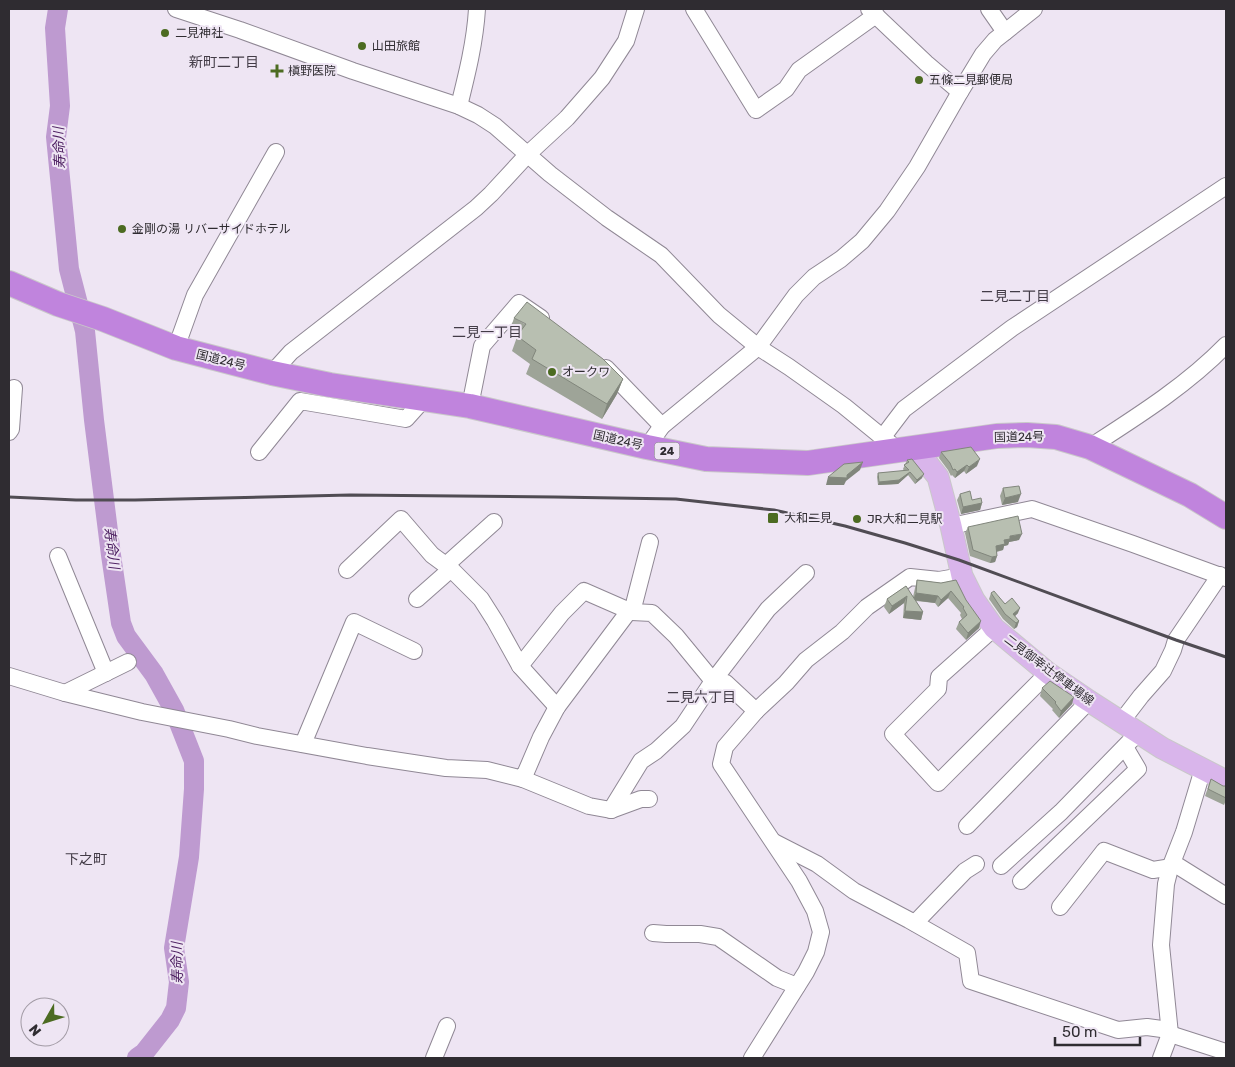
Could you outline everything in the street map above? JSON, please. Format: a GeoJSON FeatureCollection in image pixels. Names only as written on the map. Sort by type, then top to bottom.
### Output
{"type":"FeatureCollection","features":[{"type":"Feature","properties":{"kind":"highway","name":"国道24号"},"geometry":{"type":"LineString","coordinates":[[9,283],[58,304],[176,348],[272,373],[330,385],[470,406],[706,459],[808,463],[899,445],[997,436],[1027,435],[1056,438],[1090,447],[1190,495],[1226,517]]}},
{"type":"Feature","properties":{"kind":"main road","name":"二見御幸辻停車場線"},"geometry":{"type":"LineString","coordinates":[[899,445],[938,477],[962,576],[974,600],[994,628],[1048,673],[1089,701],[1128,734],[1162,748],[1226,781]]}},
{"type":"Feature","properties":{"kind":"street"},"geometry":{"type":"LineString","coordinates":[[176,9],[240,30],[353,72],[458,106],[478,115],[495,126],[550,174],[607,218],[661,255],[718,315],[758,347],[899,445],[904,409],[1012,328],[1226,186]]}},
{"type":"Feature","properties":{"kind":"street"},"geometry":{"type":"LineString","coordinates":[[458,106],[470,64],[476,31],[477,9]]}},
{"type":"Feature","properties":{"kind":"street"},"geometry":{"type":"LineString","coordinates":[[272,373],[291,352],[476,208],[528,154],[567,118],[602,78],[626,40],[636,9]]}},
{"type":"Feature","properties":{"kind":"street"},"geometry":{"type":"LineString","coordinates":[[694,9],[756,110],[786,89],[799,70],[873,12],[926,63],[960,92]]}},
{"type":"Feature","properties":{"kind":"street"},"geometry":{"type":"LineString","coordinates":[[989,9],[1005,32]]}},
{"type":"Feature","properties":{"kind":"street"},"geometry":{"type":"LineString","coordinates":[[647,447],[662,426],[758,347],[796,295],[814,277],[841,259],[862,241],[887,211],[917,167],[983,54],[995,40],[1034,9]]}},
{"type":"Feature","properties":{"kind":"street"},"geometry":{"type":"LineString","coordinates":[[176,348],[195,295],[276,152]]}},
{"type":"Feature","properties":{"kind":"street"},"geometry":{"type":"LineString","coordinates":[[470,406],[482,346],[520,303],[550,326]]}},
{"type":"Feature","properties":{"kind":"street"},"geometry":{"type":"LineString","coordinates":[[1090,447],[1160,401],[1211,360],[1226,345]]}},
{"type":"Feature","properties":{"kind":"street"},"geometry":{"type":"LineString","coordinates":[[597,360],[662,426]]}},
{"type":"Feature","properties":{"kind":"street"},"geometry":{"type":"LineString","coordinates":[[9,432],[11,429],[14,388]]}},
{"type":"Feature","properties":{"kind":"street"},"geometry":{"type":"LineString","coordinates":[[259,452],[300,401],[406,420],[424,399]]}},
{"type":"Feature","properties":{"kind":"street"},"geometry":{"type":"LineString","coordinates":[[951,526],[1032,509],[1223,576],[1176,640],[1163,671],[1140,696],[1128,734],[1061,812],[1001,866]]}},
{"type":"Feature","properties":{"kind":"street"},"geometry":{"type":"LineString","coordinates":[[347,570],[400,519],[432,555],[448,567],[481,599],[520,666],[557,707]]}},
{"type":"Feature","properties":{"kind":"street"},"geometry":{"type":"LineString","coordinates":[[417,599],[494,522]]}},
{"type":"Feature","properties":{"kind":"street"},"geometry":{"type":"LineString","coordinates":[[523,779],[541,737],[557,707],[631,611],[650,542]]}},
{"type":"Feature","properties":{"kind":"street"},"geometry":{"type":"LineString","coordinates":[[58,556],[106,673]]}},
{"type":"Feature","properties":{"kind":"street"},"geometry":{"type":"LineString","coordinates":[[611,810],[641,762],[683,726],[713,681],[768,609],[806,573]]}},
{"type":"Feature","properties":{"kind":"street"},"geometry":{"type":"LineString","coordinates":[[752,1058],[816,952],[821,932],[815,911],[799,881],[720,764],[725,747],[756,711],[786,683],[806,660],[842,632],[867,608],[910,577],[939,580],[962,576]]}},
{"type":"Feature","properties":{"kind":"street"},"geometry":{"type":"LineString","coordinates":[[520,666],[584,590],[631,611],[652,613],[676,636],[713,681],[726,683],[756,711]]}},
{"type":"Feature","properties":{"kind":"street"},"geometry":{"type":"LineString","coordinates":[[303,744],[354,622],[414,651]]}},
{"type":"Feature","properties":{"kind":"street"},"geometry":{"type":"LineString","coordinates":[[994,628],[939,677],[938,689],[893,734],[938,782],[1048,673]]}},
{"type":"Feature","properties":{"kind":"street"},"geometry":{"type":"LineString","coordinates":[[65,693],[128,662]]}},
{"type":"Feature","properties":{"kind":"street"},"geometry":{"type":"LineString","coordinates":[[9,676],[65,693],[142,712],[257,736],[446,768],[487,770],[523,779],[589,806],[611,810],[641,799],[650,799]]}},
{"type":"Feature","properties":{"kind":"street"},"geometry":{"type":"LineString","coordinates":[[967,826],[1089,701]]}},
{"type":"Feature","properties":{"kind":"street"},"geometry":{"type":"LineString","coordinates":[[1021,881],[1138,769],[1128,734]]}},
{"type":"Feature","properties":{"kind":"street"},"geometry":{"type":"LineString","coordinates":[[1161,1058],[1169,1032],[1161,945],[1166,884],[1184,832],[1202,769]]}},
{"type":"Feature","properties":{"kind":"street"},"geometry":{"type":"LineString","coordinates":[[772,841],[817,864],[854,891],[967,953],[971,981],[1118,1030],[1147,1027],[1169,1032],[1226,1052]]}},
{"type":"Feature","properties":{"kind":"street"},"geometry":{"type":"LineString","coordinates":[[1060,908],[1104,851],[1153,870],[1178,866],[1226,895]]}},
{"type":"Feature","properties":{"kind":"street"},"geometry":{"type":"LineString","coordinates":[[915,924],[965,871],[976,864]]}},
{"type":"Feature","properties":{"kind":"street"},"geometry":{"type":"LineString","coordinates":[[653,933],[700,934],[718,937],[777,978],[797,986]]}},
{"type":"Feature","properties":{"kind":"street"},"geometry":{"type":"LineString","coordinates":[[434,1058],[447,1026]]}},
{"type":"Feature","properties":{"kind":"building"},"geometry":{"type":"Polygon","coordinates":[[[527,302],[603,359],[623,379],[607,404],[532,359],[536,350],[517,336],[526,324],[514,318],[527,302]]]}},
{"type":"Feature","properties":{"kind":"building"},"geometry":{"type":"Polygon","coordinates":[[[971,447],[980,459],[969,467],[967,465],[957,472],[955,469],[953,470],[941,452],[971,447]]]}},
{"type":"Feature","properties":{"kind":"building"},"geometry":{"type":"Polygon","coordinates":[[[912,459],[924,474],[917,480],[910,472],[899,480],[879,482],[878,473],[909,470],[904,465],[909,462],[907,460],[912,459]]]}},
{"type":"Feature","properties":{"kind":"building"},"geometry":{"type":"Polygon","coordinates":[[[863,462],[847,475],[847,478],[828,477],[844,464],[863,462]]]}},
{"type":"Feature","properties":{"kind":"building"},"geometry":{"type":"Polygon","coordinates":[[[1019,486],[1021,494],[1005,498],[1003,488],[1019,486]]]}},
{"type":"Feature","properties":{"kind":"building"},"geometry":{"type":"Polygon","coordinates":[[[970,491],[972,500],[981,498],[982,503],[963,507],[960,494],[970,491]]]}},
{"type":"Feature","properties":{"kind":"building"},"geometry":{"type":"Polygon","coordinates":[[[1018,516],[1022,534],[1010,536],[1010,539],[1004,540],[1005,544],[996,546],[997,556],[992,557],[973,550],[968,527],[1018,516]]]}},
{"type":"Feature","properties":{"kind":"building"},"geometry":{"type":"Polygon","coordinates":[[[917,580],[941,583],[956,580],[966,600],[981,621],[968,633],[959,622],[967,615],[964,607],[951,591],[941,600],[938,596],[916,593],[917,580]]]}},
{"type":"Feature","properties":{"kind":"building"},"geometry":{"type":"Polygon","coordinates":[[[906,586],[923,612],[905,611],[907,596],[892,606],[887,599],[906,586]]]}},
{"type":"Feature","properties":{"kind":"building"},"geometry":{"type":"Polygon","coordinates":[[[994,591],[1005,604],[1012,598],[1020,608],[1013,614],[1019,621],[1016,623],[1005,614],[991,593],[994,591]]]}},
{"type":"Feature","properties":{"kind":"building"},"geometry":{"type":"Polygon","coordinates":[[[1050,681],[1074,697],[1061,711],[1056,702],[1042,688],[1050,681]]]}},
{"type":"Feature","properties":{"kind":"building"},"geometry":{"type":"Polygon","coordinates":[[[1211,779],[1226,786],[1226,798],[1208,789],[1211,779]]]}},
{"type":"Feature","properties":{"kind":"waterway","name":"寿命川"},"geometry":{"type":"LineString","coordinates":[[58,9],[55,28],[60,106],[56,137],[69,269],[85,331],[94,420],[121,623],[126,636],[154,674],[174,710],[194,761],[189,857],[174,948],[179,982],[176,1008],[170,1020],[144,1053],[137,1058]]}},
{"type":"Feature","properties":{"kind":"railway"},"geometry":{"type":"LineString","coordinates":[[9,497],[135,500],[350,495],[676,499],[774,510],[845,526],[959,560],[1226,657]]}},
{"type":"Feature","properties":{"kind":"place","name":"二見神社"},"geometry":{"type":"Point","coordinates":[165,33]}},
{"type":"Feature","properties":{"kind":"place","name":"山田旅館"},"geometry":{"type":"Point","coordinates":[362,46]}},
{"type":"Feature","properties":{"kind":"place","name":"槇野医院"},"geometry":{"type":"Point","coordinates":[277,71]}},
{"type":"Feature","properties":{"kind":"place","name":"五條二見郵便局"},"geometry":{"type":"Point","coordinates":[919,80]}},
{"type":"Feature","properties":{"kind":"place","name":"金剛の湯 リバーサイドホテル"},"geometry":{"type":"Point","coordinates":[122,229]}},
{"type":"Feature","properties":{"kind":"place","name":"オークワ"},"geometry":{"type":"Point","coordinates":[552,372]}},
{"type":"Feature","properties":{"kind":"place","name":"大和二見"},"geometry":{"type":"Point","coordinates":[773,518]}},
{"type":"Feature","properties":{"kind":"place","name":"JR大和二見駅"},"geometry":{"type":"Point","coordinates":[857,519]}},
{"type":"Feature","properties":{"kind":"district","name":"新町二丁目"},"geometry":{"type":"Point","coordinates":[224,62]}},
{"type":"Feature","properties":{"kind":"district","name":"二見二丁目"},"geometry":{"type":"Point","coordinates":[1015,296]}},
{"type":"Feature","properties":{"kind":"district","name":"二見一丁目"},"geometry":{"type":"Point","coordinates":[487,332]}},
{"type":"Feature","properties":{"kind":"district","name":"二見六丁目"},"geometry":{"type":"Point","coordinates":[701,697]}},
{"type":"Feature","properties":{"kind":"district","name":"下之町"},"geometry":{"type":"Point","coordinates":[86,859]}}]}
